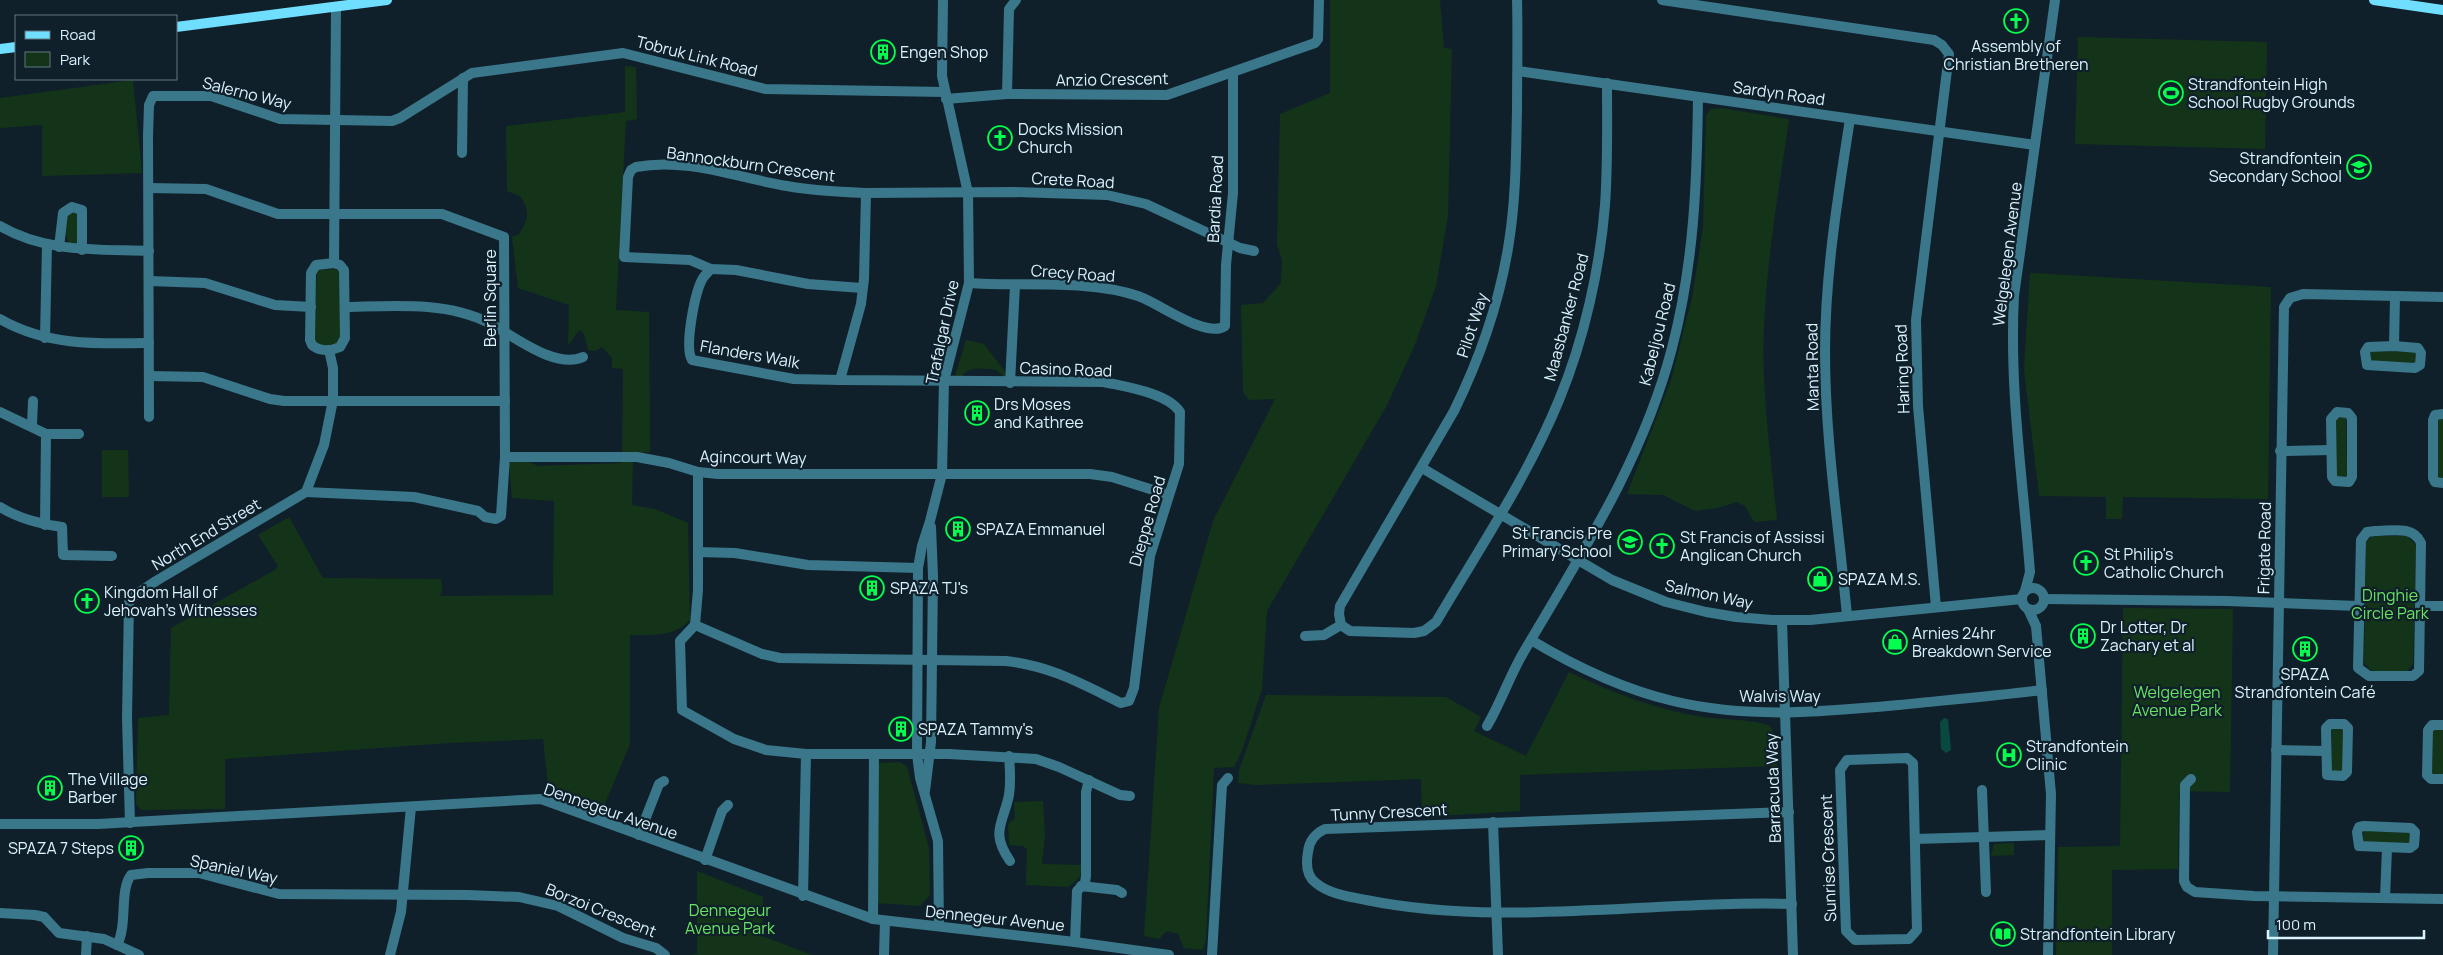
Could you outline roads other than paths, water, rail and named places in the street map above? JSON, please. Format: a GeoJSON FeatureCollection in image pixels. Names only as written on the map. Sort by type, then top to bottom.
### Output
{"type":"FeatureCollection","features":[{"type":"Feature","properties":{"kind":"main road"},"geometry":{"type":"LineString","coordinates":[[178,27],[387,0]]}},
{"type":"Feature","properties":{"kind":"main road"},"geometry":{"type":"LineString","coordinates":[[2374,0],[2443,10]]}},
{"type":"Feature","properties":{"kind":"main road"},"geometry":{"type":"LineString","coordinates":[[0,50],[15,47]]}},
{"type":"Feature","properties":{"kind":"street","name":"Trafalgar Drive"},"geometry":{"type":"LineString","coordinates":[[939,926],[938,841],[920,778],[917,754],[918,568],[922,546],[942,474],[944,381],[969,283],[968,193],[942,76],[942,0]]}},
{"type":"Feature","properties":{"kind":"street"},"geometry":{"type":"LineString","coordinates":[[1006,94],[1009,9],[1016,0]]}},
{"type":"Feature","properties":{"kind":"street","name":"Anzio Crescent"},"geometry":{"type":"LineString","coordinates":[[946,95],[1167,95],[1315,43],[1318,39],[1319,0]]}},
{"type":"Feature","properties":{"kind":"street","name":"Pilot Way"},"geometry":{"type":"LineString","coordinates":[[1341,625],[1338,614],[1346,594],[1422,468],[1469,379],[1485,339],[1501,281],[1515,198],[1518,71],[1517,0]]}},
{"type":"Feature","properties":{"kind":"street","name":"Haring Road"},"geometry":{"type":"LineString","coordinates":[[1662,0],[1934,40],[1942,45],[1949,54],[1921,262],[1916,335],[1918,406],[1936,607]]}},
{"type":"Feature","properties":{"kind":"street","name":"Welgelegen Avenue"},"geometry":{"type":"LineString","coordinates":[[2042,604],[2039,590],[2030,572],[2014,394],[2012,333],[2014,296],[2055,0]]}},
{"type":"Feature","properties":{"kind":"street"},"geometry":{"type":"LineString","coordinates":[[334,263],[337,121],[336,8]]}},
{"type":"Feature","properties":{"kind":"street","name":"Tobruk Link Road"},"geometry":{"type":"LineString","coordinates":[[337,121],[396,120],[472,73],[623,53],[765,89],[946,95]]}},
{"type":"Feature","properties":{"kind":"street","name":"Sardyn Road"},"geometry":{"type":"LineString","coordinates":[[1518,71],[2035,145]]}},
{"type":"Feature","properties":{"kind":"street","name":"Bardia Road"},"geometry":{"type":"LineString","coordinates":[[1226,326],[1228,242],[1233,194],[1233,73]]}},
{"type":"Feature","properties":{"kind":"street"},"geometry":{"type":"LineString","coordinates":[[462,152],[463,78]]}},
{"type":"Feature","properties":{"kind":"street","name":"Maasbanker Road"},"geometry":{"type":"LineString","coordinates":[[1500,514],[1546,430],[1560,399],[1572,364],[1594,280],[1605,205],[1607,83]]}},
{"type":"Feature","properties":{"kind":"street","name":"Salerno Way"},"geometry":{"type":"LineString","coordinates":[[150,188],[149,105],[151,98],[156,95],[211,96],[280,119],[337,121]]}},
{"type":"Feature","properties":{"kind":"street","name":"Kabeljou Road"},"geometry":{"type":"LineString","coordinates":[[1487,726],[1531,640],[1618,489],[1639,444],[1656,400],[1672,348],[1684,296],[1692,240],[1696,197],[1698,97]]}},
{"type":"Feature","properties":{"kind":"street","name":"Manta Road"},"geometry":{"type":"LineString","coordinates":[[1847,616],[1827,407],[1825,354],[1829,275],[1850,119]]}},
{"type":"Feature","properties":{"kind":"street","name":"Bannockburn Crescent"},"geometry":{"type":"LineString","coordinates":[[862,288],[808,284],[736,270],[711,269],[690,260],[624,257],[628,178],[631,170],[644,166],[676,166],[732,174],[819,191],[866,192]]}},
{"type":"Feature","properties":{"kind":"street"},"geometry":{"type":"LineString","coordinates":[[149,417],[150,188]]}},
{"type":"Feature","properties":{"kind":"street","name":"Berlin Square"},"geometry":{"type":"LineString","coordinates":[[150,188],[206,189],[278,214],[442,214],[504,237],[505,457],[502,514],[496,519],[485,517],[478,511],[414,498],[306,492]]}},
{"type":"Feature","properties":{"kind":"street"},"geometry":{"type":"LineString","coordinates":[[840,380],[861,304],[866,265],[866,192]]}},
{"type":"Feature","properties":{"kind":"street","name":"Crete Road"},"geometry":{"type":"LineString","coordinates":[[866,192],[1077,193],[1107,195],[1146,204],[1170,213],[1199,230],[1240,248],[1254,251]]}},
{"type":"Feature","properties":{"kind":"street"},"geometry":{"type":"LineString","coordinates":[[59,247],[63,213],[72,207],[82,210],[82,250]]}},
{"type":"Feature","properties":{"kind":"street"},"geometry":{"type":"LineString","coordinates":[[0,226],[21,237],[47,245],[82,250],[149,251]]}},
{"type":"Feature","properties":{"kind":"street"},"geometry":{"type":"LineString","coordinates":[[45,338],[47,245]]}},
{"type":"Feature","properties":{"kind":"street"},"geometry":{"type":"LineString","coordinates":[[334,263],[340,265],[344,270],[346,308],[344,340],[340,347],[321,350],[312,345],[311,307],[312,269],[319,264],[334,263]]}},
{"type":"Feature","properties":{"kind":"street","name":"Flanders Walk"},"geometry":{"type":"LineString","coordinates":[[711,269],[702,279],[694,310],[689,348],[692,360],[794,379],[840,380]]}},
{"type":"Feature","properties":{"kind":"street"},"geometry":{"type":"LineString","coordinates":[[149,280],[205,283],[275,305],[311,307]]}},
{"type":"Feature","properties":{"kind":"street","name":"Crecy Road"},"geometry":{"type":"LineString","coordinates":[[969,283],[1118,290],[1156,302],[1197,325],[1216,330],[1226,326]]}},
{"type":"Feature","properties":{"kind":"street"},"geometry":{"type":"LineString","coordinates":[[1010,383],[1015,285]]}},
{"type":"Feature","properties":{"kind":"street","name":"Frigate Road"},"geometry":{"type":"LineString","coordinates":[[2273,955],[2280,451],[2283,315],[2286,302],[2296,295],[2303,294],[2443,297]]}},
{"type":"Feature","properties":{"kind":"street"},"geometry":{"type":"LineString","coordinates":[[2394,346],[2395,296]]}},
{"type":"Feature","properties":{"kind":"street"},"geometry":{"type":"LineString","coordinates":[[346,308],[450,309],[488,322],[536,350],[552,356],[575,360],[583,357]]}},
{"type":"Feature","properties":{"kind":"street"},"geometry":{"type":"LineString","coordinates":[[0,319],[25,332],[45,338],[76,343],[149,343]]}},
{"type":"Feature","properties":{"kind":"street"},"geometry":{"type":"LineString","coordinates":[[2394,346],[2418,348],[2421,353],[2420,365],[2416,368],[2372,367],[2366,363],[2365,352],[2368,347],[2394,346]]}},
{"type":"Feature","properties":{"kind":"street"},"geometry":{"type":"LineString","coordinates":[[306,492],[324,444],[333,400],[333,368],[330,350]]}},
{"type":"Feature","properties":{"kind":"street"},"geometry":{"type":"LineString","coordinates":[[149,376],[203,376],[278,401],[505,401]]}},
{"type":"Feature","properties":{"kind":"street","name":"Casino Road"},"geometry":{"type":"LineString","coordinates":[[840,380],[1010,383],[1104,382],[1135,388],[1171,403],[1180,412]]}},
{"type":"Feature","properties":{"kind":"street"},"geometry":{"type":"LineString","coordinates":[[32,425],[33,401]]}},
{"type":"Feature","properties":{"kind":"street"},"geometry":{"type":"LineString","coordinates":[[0,412],[32,425],[46,434],[79,434]]}},
{"type":"Feature","properties":{"kind":"street","name":"Dieppe Road"},"geometry":{"type":"LineString","coordinates":[[932,661],[1025,663],[1069,677],[1121,703],[1132,698],[1148,569],[1179,464],[1180,412]]}},
{"type":"Feature","properties":{"kind":"street"},"geometry":{"type":"LineString","coordinates":[[2337,412],[2348,413],[2352,418],[2351,481],[2335,481],[2332,479],[2331,450],[2332,416],[2337,412]]}},
{"type":"Feature","properties":{"kind":"street"},"geometry":{"type":"LineString","coordinates":[[2443,414],[2436,415],[2433,420],[2434,480],[2443,484]]}},
{"type":"Feature","properties":{"kind":"street"},"geometry":{"type":"LineString","coordinates":[[45,525],[46,434]]}},
{"type":"Feature","properties":{"kind":"street"},"geometry":{"type":"LineString","coordinates":[[2280,451],[2331,450]]}},
{"type":"Feature","properties":{"kind":"street","name":"Agincourt Way"},"geometry":{"type":"LineString","coordinates":[[505,457],[637,457],[669,463],[698,472],[1090,474],[1112,477],[1169,495]]}},
{"type":"Feature","properties":{"kind":"street","name":"Salmon Way"},"geometry":{"type":"LineString","coordinates":[[1422,468],[1612,580],[1666,602],[1736,618],[1782,620],[1847,616],[1936,607],[2023,595]]}},
{"type":"Feature","properties":{"kind":"street"},"geometry":{"type":"LineString","coordinates":[[698,472],[698,552],[695,625],[680,641],[682,710],[734,739],[766,750],[806,754],[930,754],[1009,756],[1036,759],[1089,780],[1120,795],[1130,796]]}},
{"type":"Feature","properties":{"kind":"street","name":"North End Street"},"geometry":{"type":"LineString","coordinates":[[130,823],[128,624],[131,599],[156,581],[306,492]]}},
{"type":"Feature","properties":{"kind":"street"},"geometry":{"type":"LineString","coordinates":[[0,507],[22,518],[45,525],[62,527],[63,555],[112,556]]}},
{"type":"Feature","properties":{"kind":"street"},"geometry":{"type":"LineString","coordinates":[[1304,636],[1324,635],[1341,625],[1359,632],[1414,633],[1430,628],[1436,622],[1500,514]]}},
{"type":"Feature","properties":{"kind":"street","name":"Trafalgar Drive"},"geometry":{"type":"LineString","coordinates":[[925,791],[930,754],[932,661],[933,556],[930,521]]}},
{"type":"Feature","properties":{"kind":"street"},"geometry":{"type":"LineString","coordinates":[[2409,531],[2415,533],[2421,543],[2421,606],[2419,670],[2417,674],[2409,677],[2369,676],[2361,672],[2358,668],[2358,606],[2363,535],[2367,532],[2409,531]]}},
{"type":"Feature","properties":{"kind":"street"},"geometry":{"type":"LineString","coordinates":[[698,552],[735,553],[808,566],[918,568]]}},
{"type":"Feature","properties":{"kind":"street","name":"Welgelegen Avenue"},"geometry":{"type":"LineString","coordinates":[[2023,595],[2030,572]]}},
{"type":"Feature","properties":{"kind":"street"},"geometry":{"type":"LineString","coordinates":[[2039,590],[2032,588],[2023,595],[2036,626],[2051,794],[2048,955]]}},
{"type":"Feature","properties":{"kind":"street"},"geometry":{"type":"LineString","coordinates":[[2028,609],[2042,604],[2279,603],[2358,606]]}},
{"type":"Feature","properties":{"kind":"street"},"geometry":{"type":"LineString","coordinates":[[2036,626],[2042,604]]}},
{"type":"Feature","properties":{"kind":"street"},"geometry":{"type":"LineString","coordinates":[[2421,606],[2443,606]]}},
{"type":"Feature","properties":{"kind":"street","name":"Barracuda Way"},"geometry":{"type":"LineString","coordinates":[[1782,620],[1793,955]]}},
{"type":"Feature","properties":{"kind":"street"},"geometry":{"type":"LineString","coordinates":[[695,625],[762,654],[780,658],[932,661]]}},
{"type":"Feature","properties":{"kind":"street","name":"Walvis Way"},"geometry":{"type":"LineString","coordinates":[[1531,640],[1590,672],[1633,690],[1723,710],[1815,713],[2042,690]]}},
{"type":"Feature","properties":{"kind":"street"},"geometry":{"type":"LineString","coordinates":[[2330,724],[2346,726],[2347,772],[2345,775],[2331,777],[2327,774],[2326,751],[2327,726],[2330,724]]}},
{"type":"Feature","properties":{"kind":"street"},"geometry":{"type":"LineString","coordinates":[[2443,725],[2432,725],[2428,730],[2427,772],[2431,779],[2443,779]]}},
{"type":"Feature","properties":{"kind":"street"},"geometry":{"type":"LineString","coordinates":[[2276,750],[2326,751]]}},
{"type":"Feature","properties":{"kind":"street"},"geometry":{"type":"LineString","coordinates":[[803,896],[806,754]]}},
{"type":"Feature","properties":{"kind":"street"},"geometry":{"type":"LineString","coordinates":[[873,920],[874,754]]}},
{"type":"Feature","properties":{"kind":"street"},"geometry":{"type":"LineString","coordinates":[[1009,756],[1010,792],[999,831],[1000,847],[1010,861]]}},
{"type":"Feature","properties":{"kind":"street","name":"Sunrise Crescent"},"geometry":{"type":"LineString","coordinates":[[1907,758],[1912,761],[1915,839],[1917,930],[1915,934],[1909,939],[1861,942],[1852,938],[1846,931],[1840,770],[1846,760],[1907,758]]}},
{"type":"Feature","properties":{"kind":"street"},"geometry":{"type":"LineString","coordinates":[[1212,955],[1222,785],[1228,778]]}},
{"type":"Feature","properties":{"kind":"street"},"geometry":{"type":"LineString","coordinates":[[2192,779],[2185,785],[2184,870],[2187,887],[2200,894],[2443,899]]}},
{"type":"Feature","properties":{"kind":"street"},"geometry":{"type":"LineString","coordinates":[[1075,942],[1076,896],[1086,876],[1086,792],[1089,780]]}},
{"type":"Feature","properties":{"kind":"street"},"geometry":{"type":"LineString","coordinates":[[639,836],[659,784],[664,781]]}},
{"type":"Feature","properties":{"kind":"street"},"geometry":{"type":"LineString","coordinates":[[1982,790],[1986,892]]}},
{"type":"Feature","properties":{"kind":"street","name":"Dennegeur Avenue"},"geometry":{"type":"LineString","coordinates":[[0,824],[130,823],[541,799],[873,920],[1075,942],[1169,955]]}},
{"type":"Feature","properties":{"kind":"street"},"geometry":{"type":"LineString","coordinates":[[705,860],[722,811],[728,805]]}},
{"type":"Feature","properties":{"kind":"street"},"geometry":{"type":"LineString","coordinates":[[390,955],[404,895],[411,807]]}},
{"type":"Feature","properties":{"kind":"street","name":"Tunny Crescent"},"geometry":{"type":"LineString","coordinates":[[1789,812],[1325,829],[1311,841],[1308,850],[1307,868],[1310,877],[1320,886],[1346,896],[1406,908],[1445,912],[1752,903],[1792,904]]}},
{"type":"Feature","properties":{"kind":"street"},"geometry":{"type":"LineString","coordinates":[[1493,822],[1498,955]]}},
{"type":"Feature","properties":{"kind":"street"},"geometry":{"type":"LineString","coordinates":[[2364,826],[2382,826],[2408,827],[2414,830],[2415,841],[2410,848],[2387,848],[2360,846],[2358,844],[2358,829],[2364,826]]}},
{"type":"Feature","properties":{"kind":"street"},"geometry":{"type":"LineString","coordinates":[[1915,839],[2050,835]]}},
{"type":"Feature","properties":{"kind":"street"},"geometry":{"type":"LineString","coordinates":[[2385,898],[2387,848]]}},
{"type":"Feature","properties":{"kind":"street","name":"Spaniel Way"},"geometry":{"type":"LineString","coordinates":[[117,945],[123,929],[126,887],[128,879],[134,874],[199,873],[278,894],[404,895]]}},
{"type":"Feature","properties":{"kind":"street"},"geometry":{"type":"LineString","coordinates":[[1081,886],[1117,890],[1122,893]]}},
{"type":"Feature","properties":{"kind":"street","name":"Borzoi Crescent"},"geometry":{"type":"LineString","coordinates":[[404,895],[510,896],[544,901],[579,915],[623,938],[656,948],[665,955]]}},
{"type":"Feature","properties":{"kind":"street"},"geometry":{"type":"LineString","coordinates":[[0,913],[44,917],[59,933],[104,939],[139,955]]}},
{"type":"Feature","properties":{"kind":"street"},"geometry":{"type":"LineString","coordinates":[[884,955],[885,921]]}},
{"type":"Feature","properties":{"kind":"street"},"geometry":{"type":"LineString","coordinates":[[86,955],[87,936]]}},
{"type":"Feature","properties":{"kind":"place","name":"Assembly of Christian Bretheren"},"geometry":{"type":"Point","coordinates":[2016,21]}},
{"type":"Feature","properties":{"kind":"place","name":"Engen Shop"},"geometry":{"type":"Point","coordinates":[883,52]}},
{"type":"Feature","properties":{"kind":"place","name":"Strandfontein High School Rugby Grounds"},"geometry":{"type":"Point","coordinates":[2171,93]}},
{"type":"Feature","properties":{"kind":"place","name":"Docks Mission Church"},"geometry":{"type":"Point","coordinates":[1000,138]}},
{"type":"Feature","properties":{"kind":"place","name":"Strandfontein Secondary School"},"geometry":{"type":"Point","coordinates":[2359,167]}},
{"type":"Feature","properties":{"kind":"place","name":"Drs Moses and Kathree"},"geometry":{"type":"Point","coordinates":[977,413]}},
{"type":"Feature","properties":{"kind":"place","name":"SPAZA Emmanuel"},"geometry":{"type":"Point","coordinates":[958,529]}},
{"type":"Feature","properties":{"kind":"place","name":"St Francis Pre Primary School"},"geometry":{"type":"Point","coordinates":[1630,542]}},
{"type":"Feature","properties":{"kind":"place","name":"St Francis of Assissi Anglican Church"},"geometry":{"type":"Point","coordinates":[1662,546]}},
{"type":"Feature","properties":{"kind":"place","name":"St Philip's Catholic Church"},"geometry":{"type":"Point","coordinates":[2086,563]}},
{"type":"Feature","properties":{"kind":"place","name":"SPAZA M.S."},"geometry":{"type":"Point","coordinates":[1820,579]}},
{"type":"Feature","properties":{"kind":"place","name":"SPAZA TJ's"},"geometry":{"type":"Point","coordinates":[872,588]}},
{"type":"Feature","properties":{"kind":"place","name":"Kingdom Hall of Jehovah's Witnesses"},"geometry":{"type":"Point","coordinates":[87,601]}},
{"type":"Feature","properties":{"kind":"place","name":"Dr Lotter, Dr Zachary et al"},"geometry":{"type":"Point","coordinates":[2083,636]}},
{"type":"Feature","properties":{"kind":"place","name":"Arnies 24hr Breakdown Service"},"geometry":{"type":"Point","coordinates":[1895,642]}},
{"type":"Feature","properties":{"kind":"place","name":"SPAZA Strandfontein Café"},"geometry":{"type":"Point","coordinates":[2305,649]}},
{"type":"Feature","properties":{"kind":"place","name":"SPAZA Tammy's"},"geometry":{"type":"Point","coordinates":[901,729]}},
{"type":"Feature","properties":{"kind":"place","name":"Strandfontein Clinic"},"geometry":{"type":"Point","coordinates":[2009,755]}},
{"type":"Feature","properties":{"kind":"place","name":"The Village Barber"},"geometry":{"type":"Point","coordinates":[50,788]}},
{"type":"Feature","properties":{"kind":"place","name":"SPAZA 7 Steps"},"geometry":{"type":"Point","coordinates":[131,848]}},
{"type":"Feature","properties":{"kind":"place","name":"Strandfontein Library"},"geometry":{"type":"Point","coordinates":[2003,934]}},
{"type":"Feature","properties":{"kind":"park label","name":"Dinghie Circle Park"},"geometry":{"type":"Point","coordinates":[2390,604]}},
{"type":"Feature","properties":{"kind":"park label","name":"Welgelegen Avenue Park"},"geometry":{"type":"Point","coordinates":[2177,701]}},
{"type":"Feature","properties":{"kind":"park label","name":"Dennegeur Avenue Park"},"geometry":{"type":"Point","coordinates":[730,919]}}]}
